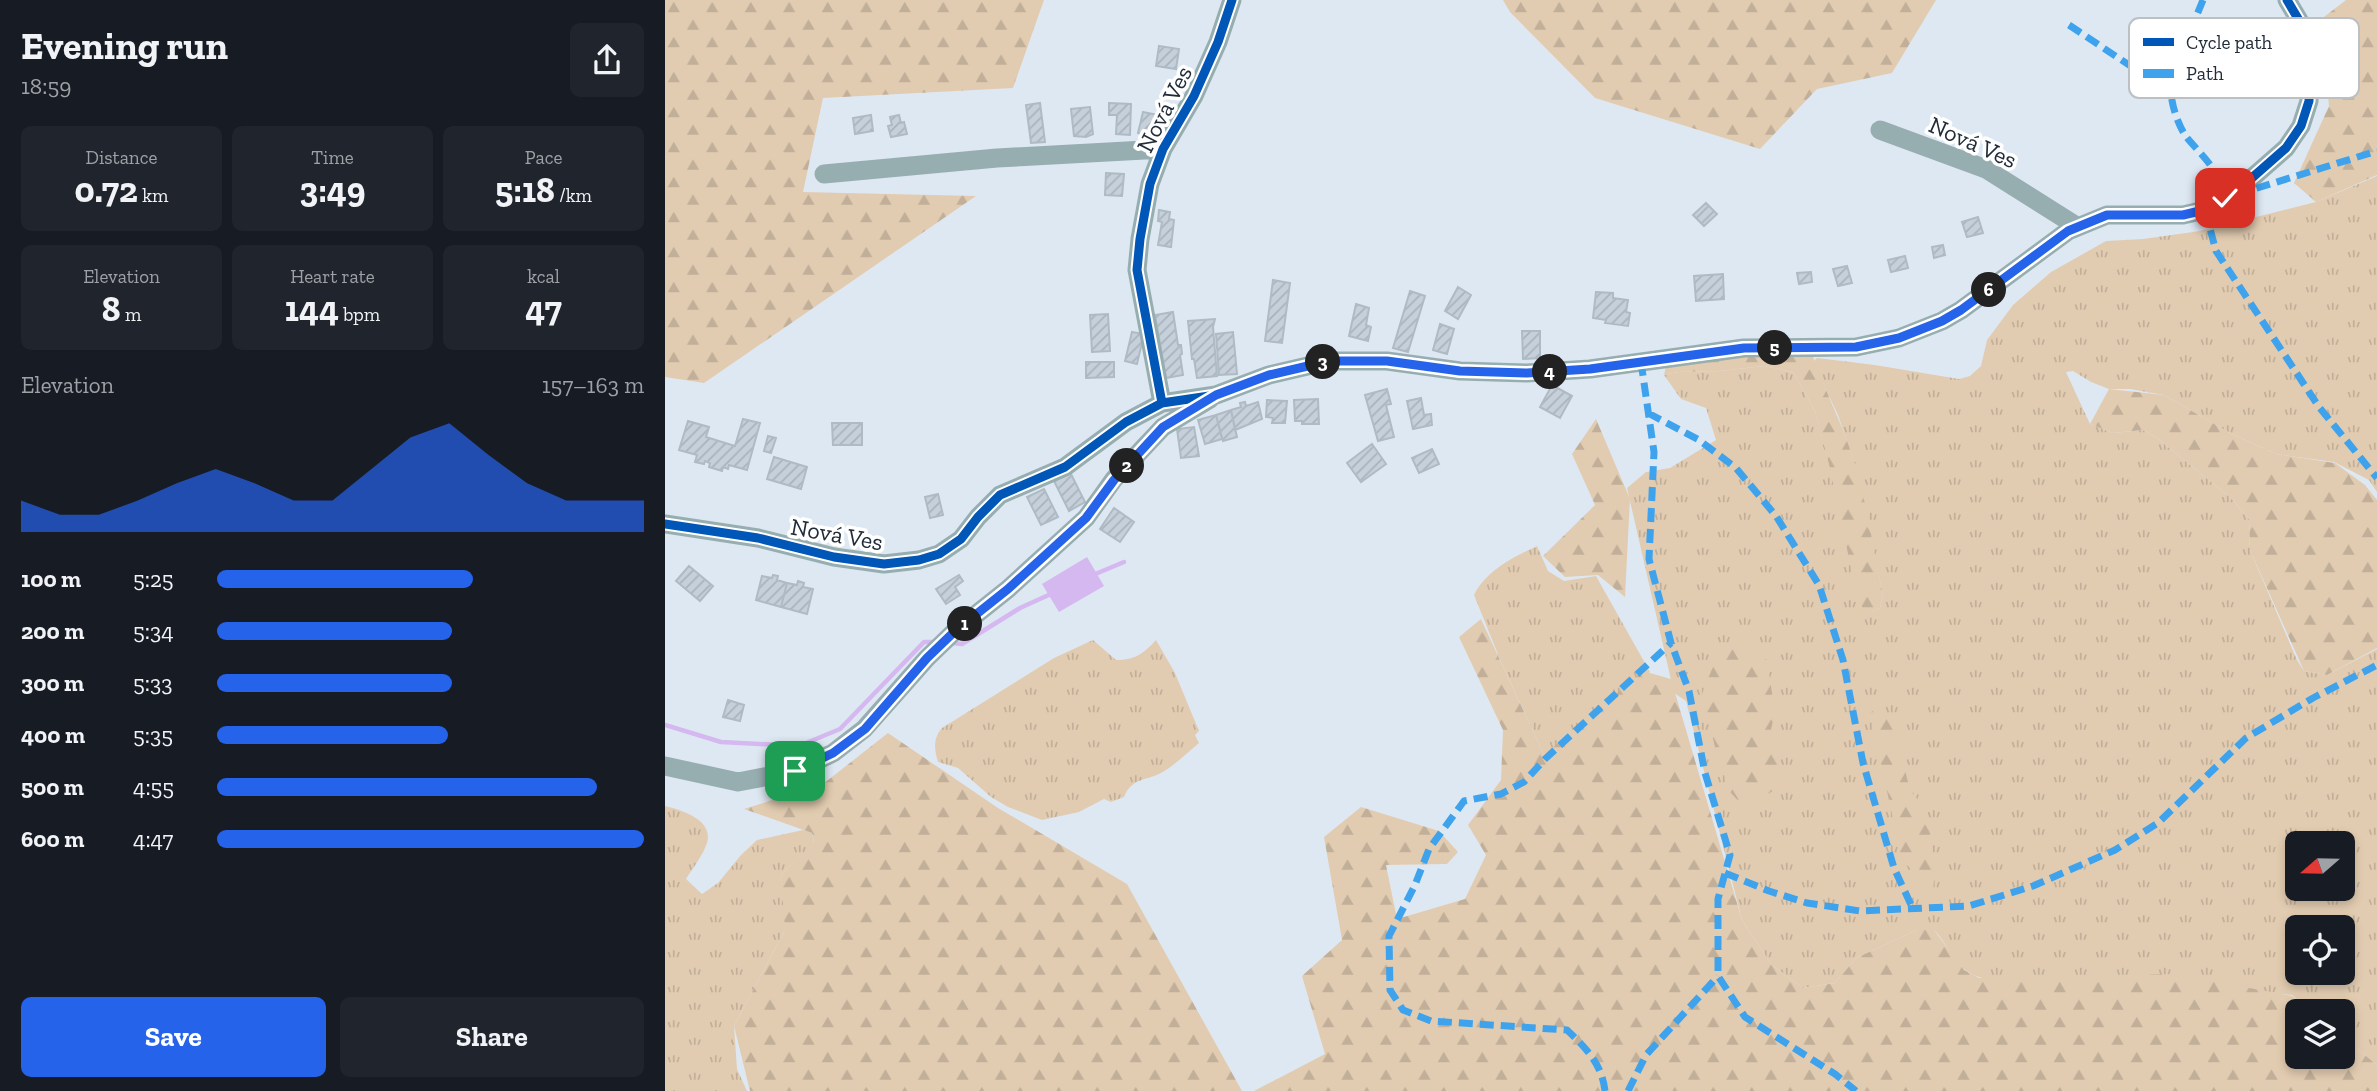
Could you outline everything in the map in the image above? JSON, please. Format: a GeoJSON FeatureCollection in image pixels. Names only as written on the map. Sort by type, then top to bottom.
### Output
{"type":"FeatureCollection","features":[{"type":"Feature","properties":{"kind":"street","name":"Nová Ves"},"geometry":{"type":"LineString","coordinates":[[1162,403],[1137,270],[1140,239],[1150,184],[1163,149],[1193,96],[1218,42],[1232,0]]}},
{"type":"Feature","properties":{"kind":"street","name":"Nová Ves"},"geometry":{"type":"LineString","coordinates":[[2287,0],[2298,18]]}},
{"type":"Feature","properties":{"kind":"street","name":"Nová Ves"},"geometry":{"type":"LineString","coordinates":[[665,766],[738,782],[795,771],[833,753],[865,729],[927,658],[954,632],[1008,589],[1086,518],[1114,480],[1163,427],[1216,395],[1269,375],[1329,361],[1387,361],[1460,371],[1527,373],[1590,369],[1744,348],[1856,347],[1899,338],[1942,321],[1961,310],[2068,231],[2107,215],[2183,215],[2204,210],[2237,191],[2286,148],[2301,126],[2308,98]]}},
{"type":"Feature","properties":{"kind":"street","name":"Nová Ves"},"geometry":{"type":"LineString","coordinates":[[1880,130],[1986,169],[2078,227]]}},
{"type":"Feature","properties":{"kind":"street","name":"Nová Ves"},"geometry":{"type":"LineString","coordinates":[[824,174],[997,158],[1163,149]]}},
{"type":"Feature","properties":{"kind":"street","name":"Nová Ves"},"geometry":{"type":"LineString","coordinates":[[665,524],[758,538],[834,557],[884,564],[919,560],[939,554],[961,539],[1000,495],[1065,467],[1126,422],[1162,403],[1216,395]]}},
{"type":"Feature","properties":{"kind":"green space"},"geometry":{"type":"Polygon","coordinates":[[[665,0],[1044,0],[1013,88],[823,98],[803,192],[976,196],[704,383],[665,377],[665,0]]]}},
{"type":"Feature","properties":{"kind":"green space"},"geometry":{"type":"Polygon","coordinates":[[[1503,0],[1936,0],[1892,73],[1817,89],[1760,149],[1595,98],[1510,12],[1503,0]]]}},
{"type":"Feature","properties":{"kind":"green space"},"geometry":{"type":"Polygon","coordinates":[[[2346,0],[2377,0],[2377,175],[2316,202],[2294,183],[2329,106],[2328,98],[2359,98],[2359,18],[2323,18],[2346,0]]]}},
{"type":"Feature","properties":{"kind":"green space"},"geometry":{"type":"Polygon","coordinates":[[[2377,176],[2377,492],[2369,480],[2334,462],[2276,454],[2230,433],[2164,395],[2130,389],[2109,389],[2073,371],[2066,372],[2090,424],[2113,433],[2143,430],[2157,438],[2231,498],[2249,519],[2250,550],[2304,671],[2327,675],[2377,649],[2377,1065],[2355,1047],[2355,999],[2297,999],[2292,995],[2056,978],[1983,978],[1962,967],[1934,930],[1917,930],[1856,958],[1835,983],[1803,988],[1771,964],[1742,920],[1686,701],[1674,693],[1627,488],[1646,472],[1670,468],[1716,440],[1706,408],[1681,399],[1664,375],[1764,366],[1793,372],[1815,411],[1871,612],[1880,608],[1883,595],[1854,462],[1838,415],[1814,361],[1817,358],[1875,365],[1959,379],[1970,376],[1981,366],[1987,340],[2013,305],[2051,272],[2106,241],[2200,231],[2316,202],[2377,176]]]}},
{"type":"Feature","properties":{"kind":"green space"},"geometry":{"type":"Polygon","coordinates":[[[1810,348],[1848,444],[1862,492],[1883,595],[1880,608],[1871,612],[1863,609],[1857,596],[1815,411],[1793,372],[1764,366],[1664,375],[1668,358],[1810,348]]]}},
{"type":"Feature","properties":{"kind":"green space"},"geometry":{"type":"Polygon","coordinates":[[[2109,389],[2164,395],[2230,433],[2276,454],[2335,463],[2365,485],[2377,500],[2377,648],[2327,675],[2304,671],[2250,550],[2249,519],[2231,498],[2157,438],[2143,430],[2113,433],[2090,424],[2109,389]]]}},
{"type":"Feature","properties":{"kind":"green space"},"geometry":{"type":"Polygon","coordinates":[[[1596,419],[1630,499],[1625,597],[1598,575],[1565,577],[1543,556],[1595,505],[1572,454],[1596,419]]]}},
{"type":"Feature","properties":{"kind":"green space"},"geometry":{"type":"Polygon","coordinates":[[[1537,546],[1548,571],[1564,581],[1596,576],[1650,672],[1544,755],[1501,662],[1474,595],[1493,572],[1537,546]]]}},
{"type":"Feature","properties":{"kind":"green space"},"geometry":{"type":"Polygon","coordinates":[[[1481,619],[1544,755],[1643,671],[1671,679],[1742,920],[1771,964],[1803,988],[1835,983],[1856,958],[1917,930],[1934,930],[1964,970],[1979,978],[2175,974],[2292,996],[2296,999],[2285,999],[2285,1069],[2355,1069],[2355,1047],[2377,1065],[2377,1091],[1254,1091],[1325,1054],[1302,976],[1342,940],[1324,837],[1361,807],[1439,831],[1458,852],[1447,864],[1386,865],[1397,919],[1465,899],[1486,855],[1468,825],[1501,780],[1503,730],[1459,637],[1481,619]]]}},
{"type":"Feature","properties":{"kind":"green space"},"geometry":{"type":"Polygon","coordinates":[[[1093,640],[1116,660],[1138,655],[1156,640],[1175,673],[1199,731],[1195,735],[1199,743],[1175,764],[1159,774],[1135,783],[1124,797],[1111,802],[1104,799],[1079,812],[1042,820],[1008,807],[991,797],[958,768],[938,762],[935,744],[942,728],[1054,658],[1093,640]]]}},
{"type":"Feature","properties":{"kind":"green space"},"geometry":{"type":"Polygon","coordinates":[[[1740,642],[1767,660],[1775,713],[1769,738],[1778,751],[1780,786],[1746,809],[1730,792],[1717,755],[1702,694],[1717,656],[1740,642]]]}},
{"type":"Feature","properties":{"kind":"green space"},"geometry":{"type":"Polygon","coordinates":[[[1881,704],[1894,727],[1910,790],[1927,811],[1935,867],[1933,891],[1902,860],[1870,713],[1881,704]]]}},
{"type":"Feature","properties":{"kind":"green space"},"geometry":{"type":"Polygon","coordinates":[[[888,733],[998,808],[1127,884],[1242,1091],[750,1091],[734,1026],[785,930],[781,875],[814,842],[812,833],[744,809],[823,784],[888,733]]]}},
{"type":"Feature","properties":{"kind":"green space"},"geometry":{"type":"Polygon","coordinates":[[[665,806],[695,817],[706,828],[707,843],[686,879],[702,894],[718,883],[757,840],[803,830],[812,833],[814,843],[781,875],[786,908],[785,930],[734,1026],[737,1069],[747,1091],[665,1091],[665,806]]]}},
{"type":"Feature","properties":{"kind":"shaded area"},"geometry":{"type":"Polygon","coordinates":[[[1087,557],[1104,586],[1059,612],[1042,584],[1087,557]]]}},
{"type":"Feature","properties":{"kind":"building"},"geometry":{"type":"Polygon","coordinates":[[[1159,46],[1179,49],[1176,69],[1156,66],[1159,46]]]}},
{"type":"Feature","properties":{"kind":"building"},"geometry":{"type":"Polygon","coordinates":[[[1040,103],[1045,142],[1031,143],[1026,105],[1040,103]]]}},
{"type":"Feature","properties":{"kind":"building"},"geometry":{"type":"Polygon","coordinates":[[[1109,103],[1131,104],[1130,135],[1116,134],[1117,115],[1109,115],[1109,103]]]}},
{"type":"Feature","properties":{"kind":"building"},"geometry":{"type":"Polygon","coordinates":[[[1090,107],[1093,134],[1086,137],[1074,136],[1071,109],[1090,107]]]}},
{"type":"Feature","properties":{"kind":"building"},"geometry":{"type":"Polygon","coordinates":[[[1143,112],[1163,116],[1158,138],[1138,133],[1143,112]]]}},
{"type":"Feature","properties":{"kind":"building"},"geometry":{"type":"Polygon","coordinates":[[[871,115],[873,131],[855,134],[853,118],[871,115]]]}},
{"type":"Feature","properties":{"kind":"building"},"geometry":{"type":"Polygon","coordinates":[[[899,115],[907,134],[891,137],[888,126],[892,125],[890,117],[899,115]]]}},
{"type":"Feature","properties":{"kind":"building"},"geometry":{"type":"Polygon","coordinates":[[[1106,173],[1124,174],[1122,196],[1105,195],[1106,173]]]}},
{"type":"Feature","properties":{"kind":"building"},"geometry":{"type":"Polygon","coordinates":[[[1706,203],[1717,214],[1704,226],[1693,215],[1706,203]]]}},
{"type":"Feature","properties":{"kind":"building"},"geometry":{"type":"Polygon","coordinates":[[[1159,210],[1170,212],[1169,219],[1174,220],[1171,247],[1158,245],[1162,222],[1158,221],[1159,210]]]}},
{"type":"Feature","properties":{"kind":"building"},"geometry":{"type":"Polygon","coordinates":[[[1978,217],[1983,233],[1967,237],[1962,222],[1978,217]]]}},
{"type":"Feature","properties":{"kind":"building"},"geometry":{"type":"Polygon","coordinates":[[[1943,245],[1945,255],[1934,258],[1932,247],[1943,245]]]}},
{"type":"Feature","properties":{"kind":"building"},"geometry":{"type":"Polygon","coordinates":[[[1905,256],[1908,268],[1891,272],[1888,260],[1905,256]]]}},
{"type":"Feature","properties":{"kind":"building"},"geometry":{"type":"Polygon","coordinates":[[[1847,266],[1852,283],[1838,286],[1833,269],[1847,266]]]}},
{"type":"Feature","properties":{"kind":"building"},"geometry":{"type":"Polygon","coordinates":[[[1811,272],[1812,282],[1799,284],[1797,273],[1811,272]]]}},
{"type":"Feature","properties":{"kind":"building"},"geometry":{"type":"Polygon","coordinates":[[[1723,274],[1724,299],[1696,301],[1694,276],[1723,274]]]}},
{"type":"Feature","properties":{"kind":"building"},"geometry":{"type":"Polygon","coordinates":[[[1273,280],[1290,283],[1282,343],[1265,341],[1273,280]]]}},
{"type":"Feature","properties":{"kind":"building"},"geometry":{"type":"Polygon","coordinates":[[[1458,287],[1471,295],[1458,319],[1445,311],[1458,287]]]}},
{"type":"Feature","properties":{"kind":"building"},"geometry":{"type":"Polygon","coordinates":[[[1410,291],[1425,296],[1408,352],[1393,348],[1410,291]]]}},
{"type":"Feature","properties":{"kind":"building"},"geometry":{"type":"Polygon","coordinates":[[[1596,292],[1613,293],[1613,298],[1628,300],[1628,326],[1605,323],[1606,320],[1593,318],[1596,292]]]}},
{"type":"Feature","properties":{"kind":"building"},"geometry":{"type":"Polygon","coordinates":[[[1356,304],[1369,308],[1366,325],[1371,327],[1368,341],[1349,336],[1356,304]]]}},
{"type":"Feature","properties":{"kind":"building"},"geometry":{"type":"Polygon","coordinates":[[[1173,312],[1178,345],[1181,345],[1183,375],[1166,378],[1155,315],[1173,312]]]}},
{"type":"Feature","properties":{"kind":"building"},"geometry":{"type":"Polygon","coordinates":[[[1108,314],[1110,351],[1092,352],[1090,315],[1108,314]]]}},
{"type":"Feature","properties":{"kind":"building"},"geometry":{"type":"Polygon","coordinates":[[[1215,319],[1213,327],[1217,376],[1197,378],[1188,321],[1215,319]]]}},
{"type":"Feature","properties":{"kind":"building"},"geometry":{"type":"Polygon","coordinates":[[[1440,324],[1454,329],[1447,354],[1433,350],[1440,324]]]}},
{"type":"Feature","properties":{"kind":"building"},"geometry":{"type":"Polygon","coordinates":[[[1522,331],[1540,331],[1540,358],[1523,359],[1522,331]]]}},
{"type":"Feature","properties":{"kind":"building"},"geometry":{"type":"Polygon","coordinates":[[[1132,332],[1144,334],[1137,364],[1125,361],[1132,332]]]}},
{"type":"Feature","properties":{"kind":"building"},"geometry":{"type":"Polygon","coordinates":[[[1233,332],[1237,374],[1219,375],[1216,334],[1233,332]]]}},
{"type":"Feature","properties":{"kind":"building"},"geometry":{"type":"Polygon","coordinates":[[[1086,362],[1114,362],[1114,377],[1086,378],[1086,362]]]}},
{"type":"Feature","properties":{"kind":"building"},"geometry":{"type":"Polygon","coordinates":[[[1552,385],[1572,396],[1560,418],[1540,407],[1552,385]]]}},
{"type":"Feature","properties":{"kind":"building"},"geometry":{"type":"Polygon","coordinates":[[[1387,389],[1391,404],[1386,405],[1394,437],[1378,441],[1365,395],[1387,389]]]}},
{"type":"Feature","properties":{"kind":"building"},"geometry":{"type":"Polygon","coordinates":[[[1421,398],[1424,415],[1431,414],[1432,425],[1413,429],[1407,401],[1421,398]]]}},
{"type":"Feature","properties":{"kind":"building"},"geometry":{"type":"Polygon","coordinates":[[[1318,399],[1319,424],[1302,424],[1302,421],[1295,421],[1294,400],[1318,399]]]}},
{"type":"Feature","properties":{"kind":"building"},"geometry":{"type":"Polygon","coordinates":[[[1267,400],[1287,401],[1285,423],[1272,423],[1273,418],[1266,417],[1267,400]]]}},
{"type":"Feature","properties":{"kind":"building"},"geometry":{"type":"Polygon","coordinates":[[[1245,402],[1246,406],[1258,402],[1262,419],[1235,430],[1231,410],[1241,407],[1240,403],[1245,402]]]}},
{"type":"Feature","properties":{"kind":"building"},"geometry":{"type":"Polygon","coordinates":[[[1231,410],[1237,437],[1223,441],[1216,415],[1231,410]]]}},
{"type":"Feature","properties":{"kind":"building"},"geometry":{"type":"Polygon","coordinates":[[[1216,415],[1222,439],[1205,444],[1198,420],[1216,415]]]}},
{"type":"Feature","properties":{"kind":"building"},"geometry":{"type":"Polygon","coordinates":[[[743,419],[760,423],[747,470],[729,465],[728,469],[723,467],[722,471],[709,467],[710,463],[705,461],[704,464],[695,462],[697,455],[679,450],[688,421],[709,427],[706,437],[735,446],[743,419]]]}},
{"type":"Feature","properties":{"kind":"building"},"geometry":{"type":"Polygon","coordinates":[[[832,423],[862,423],[862,445],[833,445],[832,423]]]}},
{"type":"Feature","properties":{"kind":"building"},"geometry":{"type":"Polygon","coordinates":[[[1194,427],[1199,456],[1181,458],[1177,429],[1194,427]]]}},
{"type":"Feature","properties":{"kind":"building"},"geometry":{"type":"Polygon","coordinates":[[[768,436],[776,438],[771,453],[764,451],[768,436]]]}},
{"type":"Feature","properties":{"kind":"building"},"geometry":{"type":"Polygon","coordinates":[[[1372,444],[1386,464],[1361,482],[1347,463],[1372,444]]]}},
{"type":"Feature","properties":{"kind":"building"},"geometry":{"type":"Polygon","coordinates":[[[1432,449],[1439,464],[1419,473],[1412,458],[1432,449]]]}},
{"type":"Feature","properties":{"kind":"building"},"geometry":{"type":"Polygon","coordinates":[[[774,457],[807,467],[801,489],[767,479],[774,457]]]}},
{"type":"Feature","properties":{"kind":"building"},"geometry":{"type":"Polygon","coordinates":[[[1070,472],[1085,502],[1069,511],[1053,479],[1070,472]]]}},
{"type":"Feature","properties":{"kind":"building"},"geometry":{"type":"Polygon","coordinates":[[[1044,489],[1058,517],[1041,525],[1027,497],[1044,489]]]}},
{"type":"Feature","properties":{"kind":"building"},"geometry":{"type":"Polygon","coordinates":[[[938,494],[943,515],[930,518],[925,497],[938,494]]]}},
{"type":"Feature","properties":{"kind":"building"},"geometry":{"type":"Polygon","coordinates":[[[1114,508],[1134,522],[1120,542],[1100,529],[1114,508]]]}},
{"type":"Feature","properties":{"kind":"building"},"geometry":{"type":"Polygon","coordinates":[[[689,566],[713,586],[700,601],[676,581],[689,566]]]}},
{"type":"Feature","properties":{"kind":"building"},"geometry":{"type":"Polygon","coordinates":[[[773,575],[778,576],[777,580],[787,583],[781,607],[756,600],[762,576],[772,578],[773,575]]]}},
{"type":"Feature","properties":{"kind":"building"},"geometry":{"type":"Polygon","coordinates":[[[959,575],[963,581],[955,587],[960,595],[946,604],[936,589],[959,575]]]}},
{"type":"Feature","properties":{"kind":"building"},"geometry":{"type":"Polygon","coordinates":[[[798,581],[804,583],[803,587],[813,589],[807,614],[781,607],[787,583],[797,585],[798,581]]]}},
{"type":"Feature","properties":{"kind":"building"},"geometry":{"type":"Polygon","coordinates":[[[728,700],[744,705],[740,721],[723,717],[728,700]]]}},
{"type":"Feature","properties":{"kind":"waterway"},"geometry":{"type":"LineString","coordinates":[[1093,575],[1124,562]]}},
{"type":"Feature","properties":{"kind":"waterway"},"geometry":{"type":"LineString","coordinates":[[953,643],[962,644],[1020,608],[1053,593]]}},
{"type":"Feature","properties":{"kind":"waterway"},"geometry":{"type":"LineString","coordinates":[[665,725],[721,742],[799,746],[840,729],[924,642],[933,642]]}},
{"type":"Feature","properties":{"kind":"marked path"},"geometry":{"type":"LineString","coordinates":[[2196,18],[2203,0]]}},
{"type":"Feature","properties":{"kind":"marked path"},"geometry":{"type":"LineString","coordinates":[[2069,25],[2129,65]]}},
{"type":"Feature","properties":{"kind":"marked path"},"geometry":{"type":"LineString","coordinates":[[2172,98],[2182,129],[2215,173],[2225,198],[2377,151]]}},
{"type":"Feature","properties":{"kind":"marked path"},"geometry":{"type":"LineString","coordinates":[[2205,210],[2216,251],[2319,407],[2377,478]]}},
{"type":"Feature","properties":{"kind":"marked path"},"geometry":{"type":"LineString","coordinates":[[1641,362],[1654,452],[1649,559],[1671,643],[1689,691],[1705,773],[1730,855],[1718,899],[1718,976],[1745,1017],[1835,1074],[1856,1091]]}},
{"type":"Feature","properties":{"kind":"marked path"},"geometry":{"type":"LineString","coordinates":[[1648,413],[1699,440],[1736,468],[1776,516],[1819,585],[1843,660],[1863,763],[1894,868],[1912,907]]}},
{"type":"Feature","properties":{"kind":"marked path"},"geometry":{"type":"LineString","coordinates":[[1605,1091],[1597,1065],[1587,1050],[1567,1030],[1431,1021],[1403,1010],[1390,990],[1389,936],[1415,885],[1429,849],[1464,801],[1501,794],[1524,782],[1545,759],[1671,643]]}},
{"type":"Feature","properties":{"kind":"marked path"},"geometry":{"type":"LineString","coordinates":[[1725,873],[1807,903],[1860,911],[1969,906],[2033,886],[2115,850],[2158,823],[2246,738],[2313,698],[2377,665]]}},
{"type":"Feature","properties":{"kind":"marked path"},"geometry":{"type":"LineString","coordinates":[[1628,1091],[1646,1055],[1718,976]]}},
{"type":"Feature","properties":{"kind":"cycle path"},"geometry":{"type":"LineString","coordinates":[[1162,403],[1137,270],[1140,239],[1150,184],[1163,149],[1194,96],[1218,42],[1232,0]]}},
{"type":"Feature","properties":{"kind":"cycle path"},"geometry":{"type":"LineString","coordinates":[[2287,0],[2298,18]]}},
{"type":"Feature","properties":{"kind":"cycle path"},"geometry":{"type":"LineString","coordinates":[[665,524],[758,538],[834,557],[884,564],[919,560],[939,554],[961,539],[1000,495],[1065,467],[1126,422],[1162,403],[1216,395],[1269,375],[1329,361],[1387,361],[1460,371],[1527,373],[1590,369],[1744,348],[1856,347],[1899,338],[1942,321],[1961,310],[2068,231],[2107,215],[2183,215],[2205,210],[2237,191],[2286,148],[2301,126],[2309,98]]}},
{"type":"Feature","properties":{"kind":"route"},"geometry":{"type":"LineString","coordinates":[[795,771],[833,753],[865,729],[927,658],[954,632],[1008,589],[1086,518],[1114,480],[1163,427],[1216,395],[1269,375],[1329,361],[1387,361],[1460,371],[1527,373],[1590,369],[1744,348],[1856,347],[1899,338],[1942,321],[2068,231],[2107,215],[2183,215],[2204,210],[2225,198]]}}]}
